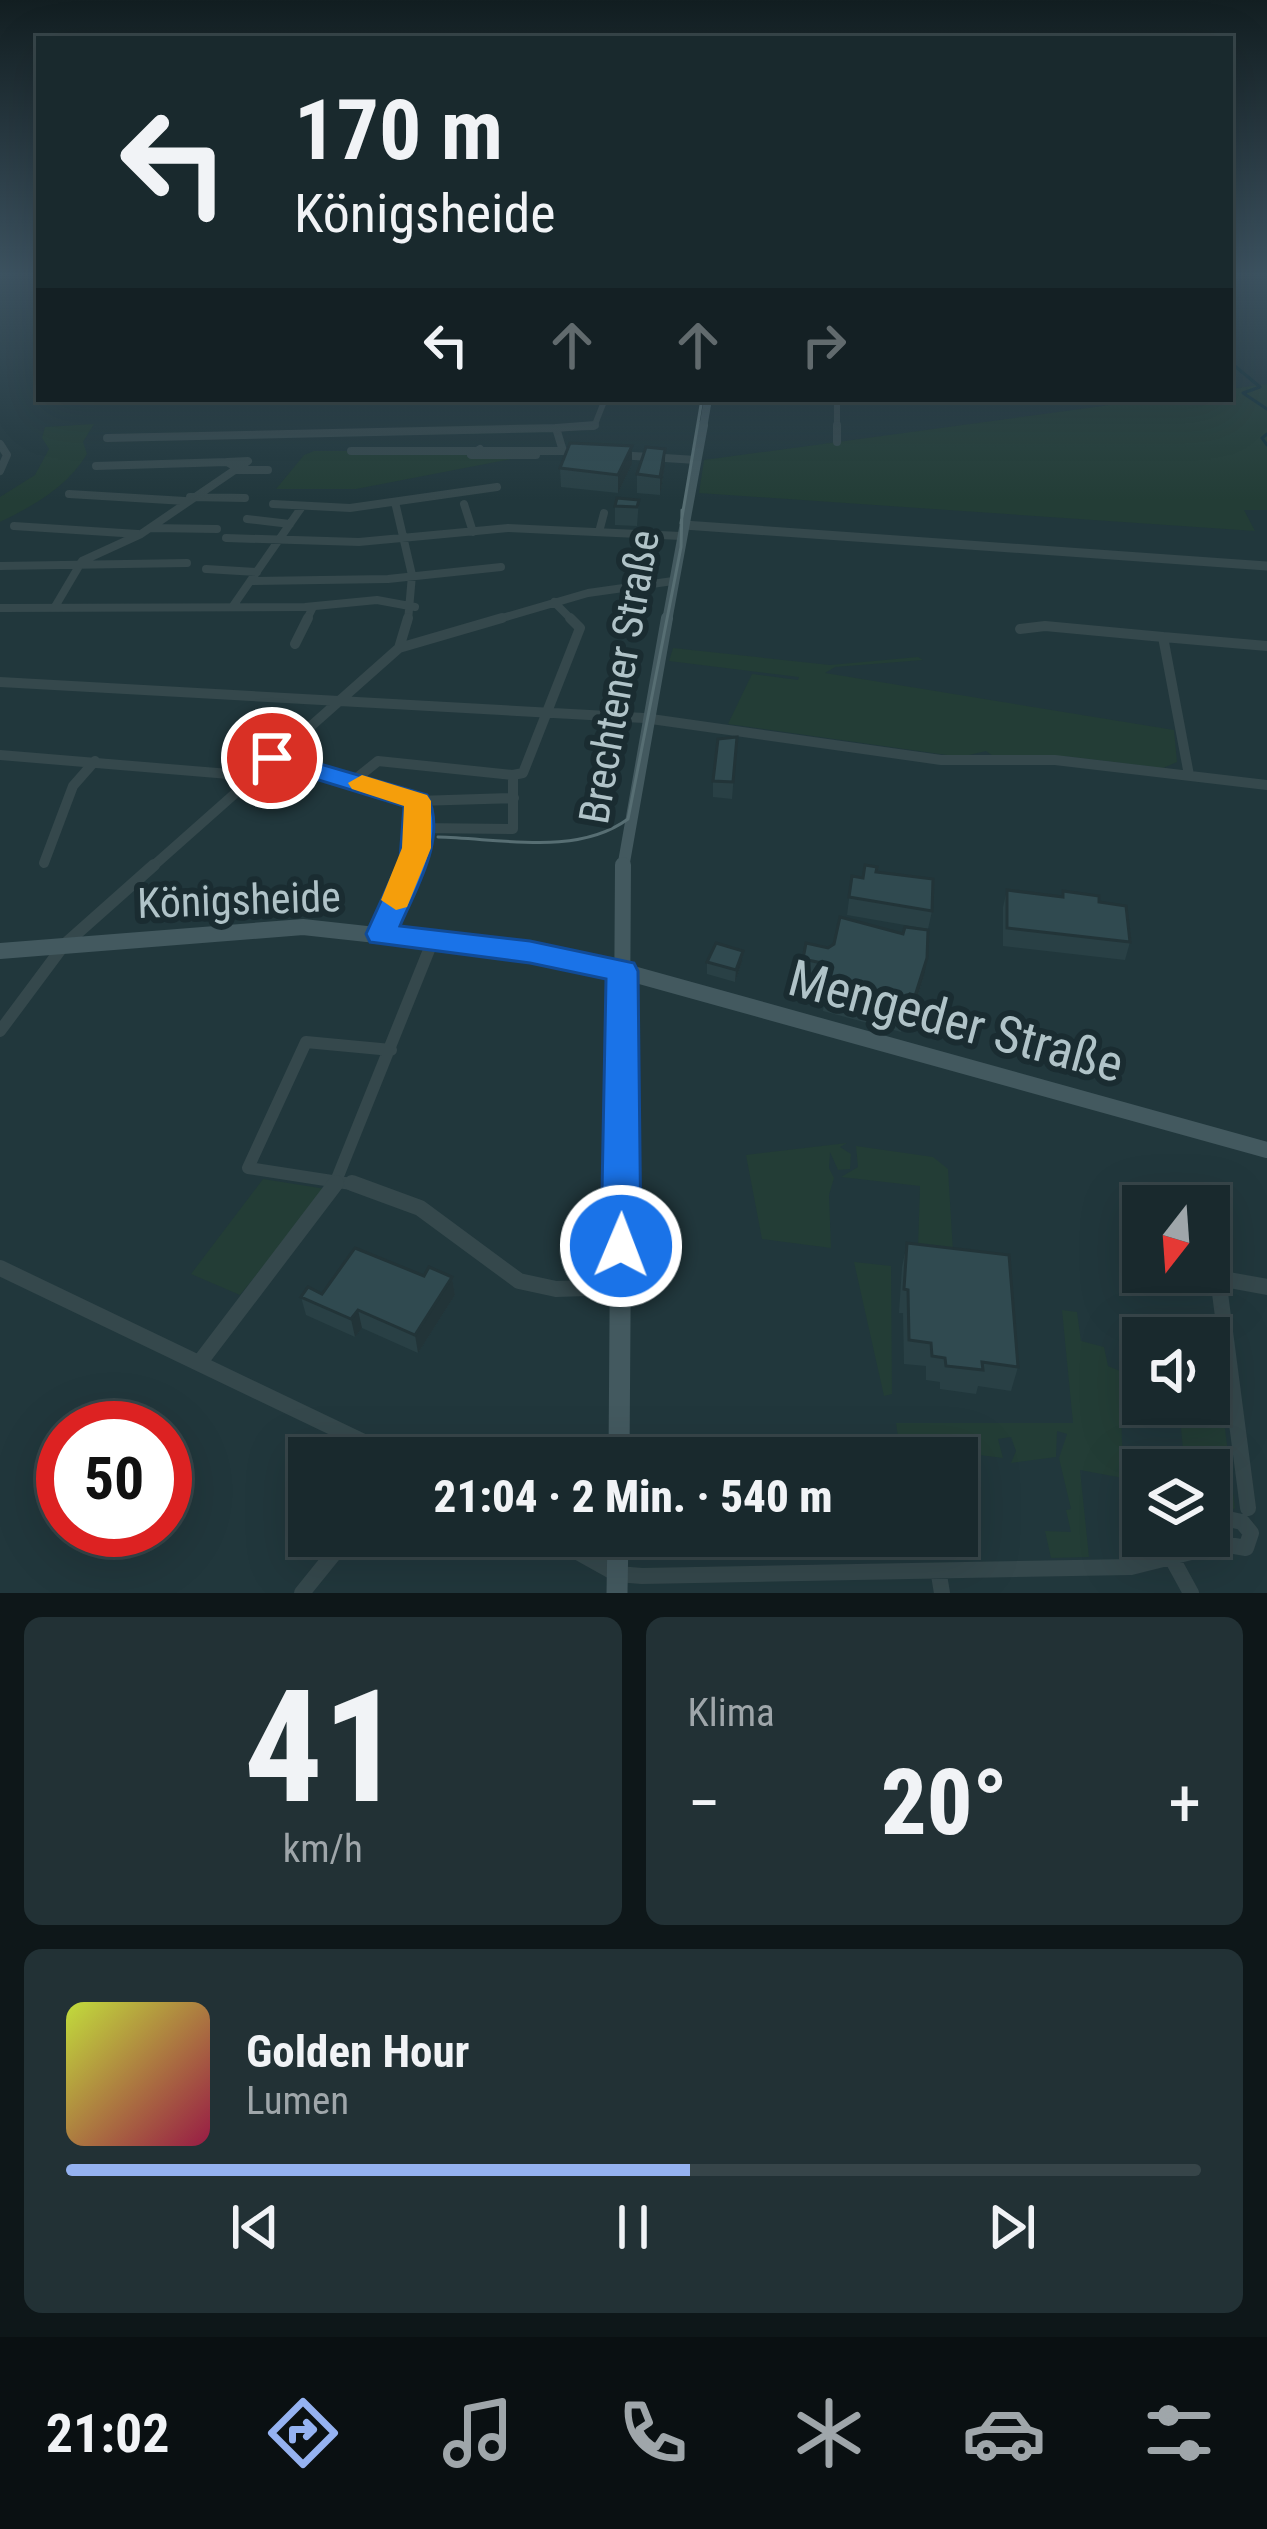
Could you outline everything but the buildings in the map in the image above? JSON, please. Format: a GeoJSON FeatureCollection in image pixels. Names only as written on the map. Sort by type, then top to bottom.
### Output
{"type":"FeatureCollection","features":[{"type":"Feature","properties":{"kind":"main road","name":"Brechtener Straße"},"geometry":{"type":"LineString","coordinates":[[619,1437],[625,837],[707,402]]}},
{"type":"Feature","properties":{"kind":"main road","name":"Königsheide"},"geometry":{"type":"LineString","coordinates":[[0,952],[278,927],[530,952],[622,971]]}},
{"type":"Feature","properties":{"kind":"main road","name":"Mengeder Straße"},"geometry":{"type":"LineString","coordinates":[[622,971],[1267,1150]]}},
{"type":"Feature","properties":{"kind":"street"},"geometry":{"type":"LineString","coordinates":[[107,438],[594,427],[604,402]]}},
{"type":"Feature","properties":{"kind":"street"},"geometry":{"type":"LineString","coordinates":[[837,402],[837,442]]}},
{"type":"Feature","properties":{"kind":"street"},"geometry":{"type":"LineString","coordinates":[[556,428],[562,452]]}},
{"type":"Feature","properties":{"kind":"street"},"geometry":{"type":"LineString","coordinates":[[260,447],[279,433]]}},
{"type":"Feature","properties":{"kind":"street"},"geometry":{"type":"LineString","coordinates":[[0,444],[8,455],[2,465]]}},
{"type":"Feature","properties":{"kind":"street"},"geometry":{"type":"LineString","coordinates":[[483,448],[471,454],[562,452]]}},
{"type":"Feature","properties":{"kind":"street"},"geometry":{"type":"LineString","coordinates":[[351,451],[483,448],[585,453]]}},
{"type":"Feature","properties":{"kind":"street"},"geometry":{"type":"LineString","coordinates":[[600,454],[696,460]]}},
{"type":"Feature","properties":{"kind":"street"},"geometry":{"type":"LineString","coordinates":[[96,466],[268,470]]}},
{"type":"Feature","properties":{"kind":"street"},"geometry":{"type":"LineString","coordinates":[[56,605],[82,561],[145,531],[230,466]]}},
{"type":"Feature","properties":{"kind":"street"},"geometry":{"type":"LineString","coordinates":[[273,504],[301,508],[395,502],[460,487],[497,487]]}},
{"type":"Feature","properties":{"kind":"street"},"geometry":{"type":"LineString","coordinates":[[69,494],[245,498]]}},
{"type":"Feature","properties":{"kind":"street"},"geometry":{"type":"LineString","coordinates":[[0,1031],[64,945],[398,648],[415,607],[413,576],[395,502]]}},
{"type":"Feature","properties":{"kind":"street"},"geometry":{"type":"LineString","coordinates":[[464,504],[473,532]]}},
{"type":"Feature","properties":{"kind":"street"},"geometry":{"type":"LineString","coordinates":[[233,606],[301,508]]}},
{"type":"Feature","properties":{"kind":"street"},"geometry":{"type":"LineString","coordinates":[[599,532],[604,513]]}},
{"type":"Feature","properties":{"kind":"street"},"geometry":{"type":"LineString","coordinates":[[247,519],[290,524]]}},
{"type":"Feature","properties":{"kind":"street"},"geometry":{"type":"LineString","coordinates":[[14,526],[218,529]]}},
{"type":"Feature","properties":{"kind":"street"},"geometry":{"type":"LineString","coordinates":[[226,538],[279,542],[405,539],[508,528],[682,531],[1267,566]]}},
{"type":"Feature","properties":{"kind":"street"},"geometry":{"type":"LineString","coordinates":[[0,566],[82,561],[187,563]]}},
{"type":"Feature","properties":{"kind":"street"},"geometry":{"type":"LineString","coordinates":[[206,569],[254,577],[413,576],[501,567]]}},
{"type":"Feature","properties":{"kind":"street"},"geometry":{"type":"LineString","coordinates":[[398,648],[554,602],[673,580]]}},
{"type":"Feature","properties":{"kind":"street"},"geometry":{"type":"LineString","coordinates":[[0,608],[313,607],[392,601],[415,607]]}},
{"type":"Feature","properties":{"kind":"street"},"geometry":{"type":"LineString","coordinates":[[420,828],[513,829],[518,774],[580,628],[554,602]]}},
{"type":"Feature","properties":{"kind":"street"},"geometry":{"type":"LineString","coordinates":[[295,644],[313,607]]}},
{"type":"Feature","properties":{"kind":"street"},"geometry":{"type":"LineString","coordinates":[[1020,629],[1045,626],[1267,646]]}},
{"type":"Feature","properties":{"kind":"street"},"geometry":{"type":"LineString","coordinates":[[1163,637],[1189,776]]}},
{"type":"Feature","properties":{"kind":"street"},"geometry":{"type":"LineString","coordinates":[[0,682],[647,718],[941,760],[1055,760],[1267,785]]}},
{"type":"Feature","properties":{"kind":"street"},"geometry":{"type":"LineString","coordinates":[[0,755],[253,776]]}},
{"type":"Feature","properties":{"kind":"street"},"geometry":{"type":"LineString","coordinates":[[272,758],[418,801],[514,798]]}},
{"type":"Feature","properties":{"kind":"street"},"geometry":{"type":"LineString","coordinates":[[44,862],[73,786],[95,761]]}},
{"type":"Feature","properties":{"kind":"street"},"geometry":{"type":"LineString","coordinates":[[352,781],[378,761],[518,774]]}},
{"type":"Feature","properties":{"kind":"street"},"geometry":{"type":"LineString","coordinates":[[381,934],[414,859],[420,828],[418,801]]}},
{"type":"Feature","properties":{"kind":"street"},"geometry":{"type":"LineString","coordinates":[[200,1362],[340,1178],[433,940]]}},
{"type":"Feature","properties":{"kind":"street"},"geometry":{"type":"LineString","coordinates":[[392,1050],[306,1042],[248,1168],[340,1178],[424,1209],[518,1281],[539,1288],[620,1288]]}},
{"type":"Feature","properties":{"kind":"street"},"geometry":{"type":"LineString","coordinates":[[0,1268],[354,1437]]}},
{"type":"Feature","properties":{"kind":"street"},"geometry":{"type":"LineString","coordinates":[[1248,1508],[1219,1278],[1267,1287]]}},
{"type":"Feature","properties":{"kind":"street"},"geometry":{"type":"LineString","coordinates":[[302,1593],[331,1557]]}},
{"type":"Feature","properties":{"kind":"street"},"geometry":{"type":"LineString","coordinates":[[579,1557],[617,1583],[941,1584],[1187,1557]]}},
{"type":"Feature","properties":{"kind":"street"},"geometry":{"type":"LineString","coordinates":[[1174,1562],[1191,1593]]}},
{"type":"Feature","properties":{"kind":"green space"},"geometry":{"type":"Polygon","coordinates":[[[1267,384],[1267,510],[1244,510],[1255,531],[699,493],[704,460],[1132,402],[1233,402],[1233,389],[1267,384]]]}},
{"type":"Feature","properties":{"kind":"green space"},"geometry":{"type":"Polygon","coordinates":[[[94,424],[83,442],[87,454],[70,476],[38,502],[0,522],[0,497],[35,475],[49,449],[42,438],[45,427],[94,424]]]}},
{"type":"Feature","properties":{"kind":"green space"},"geometry":{"type":"Polygon","coordinates":[[[351,451],[351,455],[371,451],[547,452],[356,489],[276,489],[304,455],[351,451]]]}},
{"type":"Feature","properties":{"kind":"green space"},"geometry":{"type":"Polygon","coordinates":[[[673,648],[830,665],[918,657],[923,660],[835,667],[825,673],[1174,730],[1177,762],[1163,768],[1064,756],[993,756],[986,751],[961,757],[728,724],[752,674],[799,677],[669,661],[673,648]]]}},
{"type":"Feature","properties":{"kind":"green space"},"geometry":{"type":"Polygon","coordinates":[[[847,1143],[840,1147],[851,1154],[850,1169],[838,1170],[830,1152],[834,1178],[829,1195],[831,1248],[762,1239],[746,1155],[847,1143]]]}},
{"type":"Feature","properties":{"kind":"green space"},"geometry":{"type":"Polygon","coordinates":[[[856,1146],[933,1157],[948,1169],[953,1252],[918,1248],[920,1186],[841,1177],[858,1167],[856,1146]]]}},
{"type":"Feature","properties":{"kind":"green space"},"geometry":{"type":"Polygon","coordinates":[[[263,1179],[326,1189],[240,1295],[191,1274],[263,1179]]]}},
{"type":"Feature","properties":{"kind":"green space"},"geometry":{"type":"Polygon","coordinates":[[[854,1262],[891,1266],[892,1394],[884,1396],[854,1262]]]}},
{"type":"Feature","properties":{"kind":"green space"},"geometry":{"type":"Polygon","coordinates":[[[1062,1310],[1077,1312],[1081,1341],[1104,1347],[1108,1366],[1120,1371],[1122,1478],[1080,1470],[1089,1557],[1051,1558],[1045,1531],[1071,1532],[1066,1510],[1071,1509],[1059,1458],[1067,1434],[1057,1431],[1056,1457],[1011,1463],[1016,1451],[1011,1437],[998,1439],[1003,1458],[978,1455],[978,1437],[898,1437],[896,1423],[1073,1423],[1062,1310]]]}},
{"type":"Feature","properties":{"kind":"green space"},"geometry":{"type":"Polygon","coordinates":[[[1181,1425],[1225,1425],[1228,1449],[1183,1449],[1181,1425]]]}},
{"type":"Feature","properties":{"kind":"green space"},"geometry":{"type":"Polygon","coordinates":[[[1230,1468],[1235,1508],[1230,1512],[1230,1468]]]}},
{"type":"Feature","properties":{"kind":"waterway"},"geometry":{"type":"LineString","coordinates":[[1233,364],[1260,387],[1243,393],[1267,409]]}},
{"type":"Feature","properties":{"kind":"waterway"},"geometry":{"type":"LineString","coordinates":[[1267,434],[1262,438],[1267,445]]}},
{"type":"Feature","properties":{"kind":"tram line"},"geometry":{"type":"LineString","coordinates":[[682,518],[701,402]]}},
{"type":"Feature","properties":{"kind":"tram line"},"geometry":{"type":"LineString","coordinates":[[682,510],[682,518]]}},
{"type":"Feature","properties":{"kind":"tram line"},"geometry":{"type":"LineString","coordinates":[[438,837],[561,842],[607,831],[628,819],[681,547],[682,518]]}},
{"type":"Feature","properties":{"kind":"tram line"},"geometry":{"type":"LineString","coordinates":[[681,523],[682,518]]}},
{"type":"Feature","properties":{"kind":"slow traffic"},"geometry":{"type":"LineString","coordinates":[[362,783],[418,801],[417,848],[396,900]]}},
{"type":"Feature","properties":{"kind":"route"},"geometry":{"type":"LineString","coordinates":[[272,758],[418,801],[420,828],[414,859],[381,934],[530,952],[622,971],[621,1246]]}}]}
